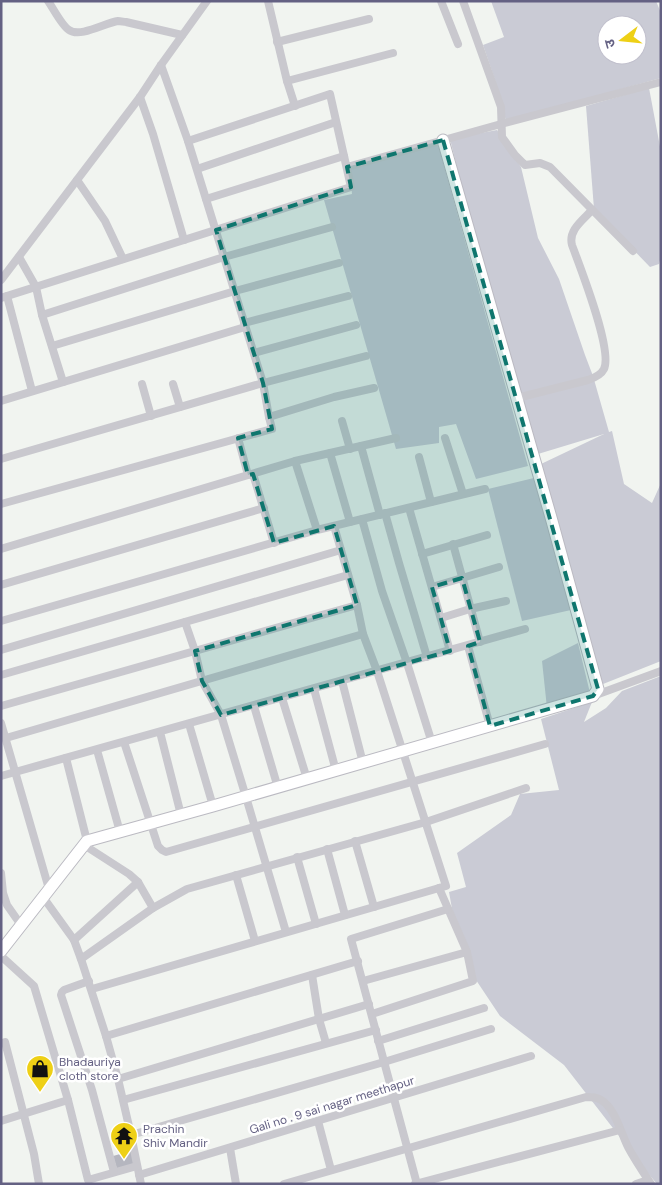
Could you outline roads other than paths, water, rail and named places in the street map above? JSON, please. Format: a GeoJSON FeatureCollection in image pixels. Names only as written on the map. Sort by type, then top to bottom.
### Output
{"type":"FeatureCollection","features":[{"type":"Feature","properties":{"kind":"street"},"geometry":{"type":"LineString","coordinates":[[48,1],[65,27],[74,33],[117,22],[126,22],[182,35]]}},
{"type":"Feature","properties":{"kind":"street"},"geometry":{"type":"LineString","coordinates":[[1,280],[140,97],[161,64],[207,1]]}},
{"type":"Feature","properties":{"kind":"street"},"geometry":{"type":"LineString","coordinates":[[268,1],[287,81],[295,106]]}},
{"type":"Feature","properties":{"kind":"street"},"geometry":{"type":"LineString","coordinates":[[441,1],[458,44]]}},
{"type":"Feature","properties":{"kind":"street"},"geometry":{"type":"LineString","coordinates":[[463,1],[502,107],[502,136],[515,155],[525,165],[540,163],[550,167],[633,251]]}},
{"type":"Feature","properties":{"kind":"street"},"geometry":{"type":"LineString","coordinates":[[277,42],[370,19]]}},
{"type":"Feature","properties":{"kind":"street"},"geometry":{"type":"LineString","coordinates":[[287,81],[393,53]]}},
{"type":"Feature","properties":{"kind":"street"},"geometry":{"type":"LineString","coordinates":[[1,504],[272,429],[263,383],[254,353],[188,141],[161,64]]}},
{"type":"Feature","properties":{"kind":"street"},"geometry":{"type":"LineString","coordinates":[[347,167],[661,82]]}},
{"type":"Feature","properties":{"kind":"street"},"geometry":{"type":"LineString","coordinates":[[32,391],[4,297],[351,187],[330,94],[188,141]]}},
{"type":"Feature","properties":{"kind":"street"},"geometry":{"type":"LineString","coordinates":[[140,97],[153,134],[184,240]]}},
{"type":"Feature","properties":{"kind":"street"},"geometry":{"type":"LineString","coordinates":[[197,169],[336,122]]}},
{"type":"Feature","properties":{"kind":"street"},"geometry":{"type":"LineString","coordinates":[[443,140],[598,689],[593,696]]}},
{"type":"Feature","properties":{"kind":"street"},"geometry":{"type":"LineString","coordinates":[[206,199],[344,156]]}},
{"type":"Feature","properties":{"kind":"street"},"geometry":{"type":"LineString","coordinates":[[78,180],[105,221],[123,259]]}},
{"type":"Feature","properties":{"kind":"street"},"geometry":{"type":"LineString","coordinates":[[517,398],[593,379],[604,370],[606,362],[605,352],[593,301],[570,239],[578,225],[592,210]]}},
{"type":"Feature","properties":{"kind":"street"},"geometry":{"type":"LineString","coordinates":[[42,315],[224,257],[332,228]]}},
{"type":"Feature","properties":{"kind":"street"},"geometry":{"type":"LineString","coordinates":[[19,257],[36,287],[42,315],[63,382]]}},
{"type":"Feature","properties":{"kind":"street"},"geometry":{"type":"LineString","coordinates":[[52,346],[235,291],[338,263]]}},
{"type":"Feature","properties":{"kind":"street"},"geometry":{"type":"LineString","coordinates":[[2,399],[63,382],[245,325],[348,296]]}},
{"type":"Feature","properties":{"kind":"street"},"geometry":{"type":"LineString","coordinates":[[254,353],[356,325]]}},
{"type":"Feature","properties":{"kind":"street"},"geometry":{"type":"LineString","coordinates":[[1,459],[263,383],[366,356]]}},
{"type":"Feature","properties":{"kind":"street"},"geometry":{"type":"LineString","coordinates":[[142,384],[151,416]]}},
{"type":"Feature","properties":{"kind":"street"},"geometry":{"type":"LineString","coordinates":[[173,384],[180,407]]}},
{"type":"Feature","properties":{"kind":"street"},"geometry":{"type":"LineString","coordinates":[[269,417],[334,397],[374,388]]}},
{"type":"Feature","properties":{"kind":"street"},"geometry":{"type":"LineString","coordinates":[[342,421],[350,449]]}},
{"type":"Feature","properties":{"kind":"street"},"geometry":{"type":"LineString","coordinates":[[238,438],[264,508],[274,543]]}},
{"type":"Feature","properties":{"kind":"street"},"geometry":{"type":"LineString","coordinates":[[1,549],[295,461],[396,438]]}},
{"type":"Feature","properties":{"kind":"street"},"geometry":{"type":"LineString","coordinates":[[445,438],[463,494]]}},
{"type":"Feature","properties":{"kind":"street"},"geometry":{"type":"LineString","coordinates":[[361,446],[427,657]]}},
{"type":"Feature","properties":{"kind":"street"},"geometry":{"type":"LineString","coordinates":[[330,453],[350,522]]}},
{"type":"Feature","properties":{"kind":"street"},"geometry":{"type":"LineString","coordinates":[[419,457],[431,502]]}},
{"type":"Feature","properties":{"kind":"street"},"geometry":{"type":"LineString","coordinates":[[295,461],[317,530]]}},
{"type":"Feature","properties":{"kind":"street"},"geometry":{"type":"LineString","coordinates":[[1,621],[317,530],[485,489]]}},
{"type":"Feature","properties":{"kind":"street"},"geometry":{"type":"LineString","coordinates":[[1,585],[264,508]]}},
{"type":"Feature","properties":{"kind":"street"},"geometry":{"type":"LineString","coordinates":[[409,508],[450,650]]}},
{"type":"Feature","properties":{"kind":"street"},"geometry":{"type":"LineString","coordinates":[[362,519],[382,591],[432,743]]}},
{"type":"Feature","properties":{"kind":"street"},"geometry":{"type":"LineString","coordinates":[[114,1172],[92,1090],[61,995],[64,990],[90,985],[255,941],[446,886],[377,671],[363,634],[357,605],[334,526]]}},
{"type":"Feature","properties":{"kind":"street"},"geometry":{"type":"LineString","coordinates":[[422,554],[488,535]]}},
{"type":"Feature","properties":{"kind":"street"},"geometry":{"type":"LineString","coordinates":[[453,544],[480,642]]}},
{"type":"Feature","properties":{"kind":"street"},"geometry":{"type":"LineString","coordinates":[[1,650],[341,550]]}},
{"type":"Feature","properties":{"kind":"street"},"geometry":{"type":"LineString","coordinates":[[432,587],[499,567]]}},
{"type":"Feature","properties":{"kind":"street"},"geometry":{"type":"LineString","coordinates":[[1,675],[348,575]]}},
{"type":"Feature","properties":{"kind":"street"},"geometry":{"type":"LineString","coordinates":[[441,618],[506,601]]}},
{"type":"Feature","properties":{"kind":"street"},"geometry":{"type":"LineString","coordinates":[[1,706],[357,605]]}},
{"type":"Feature","properties":{"kind":"street"},"geometry":{"type":"LineString","coordinates":[[184,622],[195,651],[202,681],[221,715],[286,932]]}},
{"type":"Feature","properties":{"kind":"street"},"geometry":{"type":"LineString","coordinates":[[1,776],[526,629]]}},
{"type":"Feature","properties":{"kind":"street"},"geometry":{"type":"LineString","coordinates":[[6,738],[363,634]]}},
{"type":"Feature","properties":{"kind":"street"},"geometry":{"type":"LineString","coordinates":[[468,646],[490,726]]}},
{"type":"Feature","properties":{"kind":"street"},"geometry":{"type":"LineString","coordinates":[[1,951],[86,843],[593,696],[661,671]]}},
{"type":"Feature","properties":{"kind":"street"},"geometry":{"type":"LineString","coordinates":[[342,681],[363,763]]}},
{"type":"Feature","properties":{"kind":"street"},"geometry":{"type":"LineString","coordinates":[[314,689],[336,771]]}},
{"type":"Feature","properties":{"kind":"street"},"geometry":{"type":"LineString","coordinates":[[282,698],[307,779]]}},
{"type":"Feature","properties":{"kind":"street"},"geometry":{"type":"LineString","coordinates":[[254,706],[278,788]]}},
{"type":"Feature","properties":{"kind":"street"},"geometry":{"type":"LineString","coordinates":[[1,722],[16,772],[46,893],[74,940],[82,959],[106,1036],[123,1100],[140,1180]]}},
{"type":"Feature","properties":{"kind":"street"},"geometry":{"type":"LineString","coordinates":[[188,724],[214,806]]}},
{"type":"Feature","properties":{"kind":"street"},"geometry":{"type":"LineString","coordinates":[[160,732],[181,815]]}},
{"type":"Feature","properties":{"kind":"street"},"geometry":{"type":"LineString","coordinates":[[124,742],[158,846],[166,852],[545,744]]}},
{"type":"Feature","properties":{"kind":"street"},"geometry":{"type":"LineString","coordinates":[[97,750],[120,832]]}},
{"type":"Feature","properties":{"kind":"street"},"geometry":{"type":"LineString","coordinates":[[66,758],[86,843],[138,882],[153,908]]}},
{"type":"Feature","properties":{"kind":"street"},"geometry":{"type":"LineString","coordinates":[[82,959],[153,908],[187,889],[426,822],[526,788]]}},
{"type":"Feature","properties":{"kind":"street"},"geometry":{"type":"LineString","coordinates":[[355,841],[374,907]]}},
{"type":"Feature","properties":{"kind":"street"},"geometry":{"type":"LineString","coordinates":[[327,849],[345,915]]}},
{"type":"Feature","properties":{"kind":"street"},"geometry":{"type":"LineString","coordinates":[[297,857],[316,924]]}},
{"type":"Feature","properties":{"kind":"street"},"geometry":{"type":"LineString","coordinates":[[1,873],[3,893],[7,905],[22,925]]}},
{"type":"Feature","properties":{"kind":"street"},"geometry":{"type":"LineString","coordinates":[[236,874],[255,941]]}},
{"type":"Feature","properties":{"kind":"street"},"geometry":{"type":"LineString","coordinates":[[74,940],[138,882]]}},
{"type":"Feature","properties":{"kind":"street"},"geometry":{"type":"LineString","coordinates":[[372,1014],[473,981],[467,952],[439,888]]}},
{"type":"Feature","properties":{"kind":"street"},"geometry":{"type":"LineString","coordinates":[[448,909],[352,939],[416,1184],[620,1130]]}},
{"type":"Feature","properties":{"kind":"street"},"geometry":{"type":"LineString","coordinates":[[363,982],[467,952]]}},
{"type":"Feature","properties":{"kind":"street"},"geometry":{"type":"LineString","coordinates":[[1,956],[34,986],[68,1100],[88,1180],[137,1166]]}},
{"type":"Feature","properties":{"kind":"street"},"geometry":{"type":"LineString","coordinates":[[106,1036],[358,961]]}},
{"type":"Feature","properties":{"kind":"street"},"geometry":{"type":"LineString","coordinates":[[312,975],[319,1019],[326,1043]]}},
{"type":"Feature","properties":{"kind":"street"},"geometry":{"type":"LineString","coordinates":[[118,1079],[369,1004]]}},
{"type":"Feature","properties":{"kind":"street"},"geometry":{"type":"LineString","coordinates":[[378,1041],[484,1008]]}},
{"type":"Feature","properties":{"kind":"street"},"geometry":{"type":"LineString","coordinates":[[123,1100],[376,1030]]}},
{"type":"Feature","properties":{"kind":"street"},"geometry":{"type":"LineString","coordinates":[[131,1135],[491,1030]]}},
{"type":"Feature","properties":{"kind":"street"},"geometry":{"type":"LineString","coordinates":[[5,1042],[40,1184]]}},
{"type":"Feature","properties":{"kind":"street","name":"Gali no . 9 sai nagar meethapur"},"geometry":{"type":"LineString","coordinates":[[140,1180],[230,1148],[531,1056]]}},
{"type":"Feature","properties":{"kind":"street"},"geometry":{"type":"LineString","coordinates":[[284,1184],[407,1147],[586,1097],[594,1097],[602,1101],[614,1116],[629,1148],[649,1182],[636,1184]]}},
{"type":"Feature","properties":{"kind":"street"},"geometry":{"type":"LineString","coordinates":[[1,1121],[68,1100]]}},
{"type":"Feature","properties":{"kind":"street"},"geometry":{"type":"LineString","coordinates":[[318,1121],[331,1170]]}},
{"type":"Feature","properties":{"kind":"street"},"geometry":{"type":"LineString","coordinates":[[230,1148],[236,1184]]}},
{"type":"Feature","properties":{"kind":"place","name":"Bhadauriya cloth store"},"geometry":{"type":"Point","coordinates":[40,1093]}},
{"type":"Feature","properties":{"kind":"place","name":"Prachin Shiv Mandir"},"geometry":{"type":"Point","coordinates":[124,1160]}}]}
